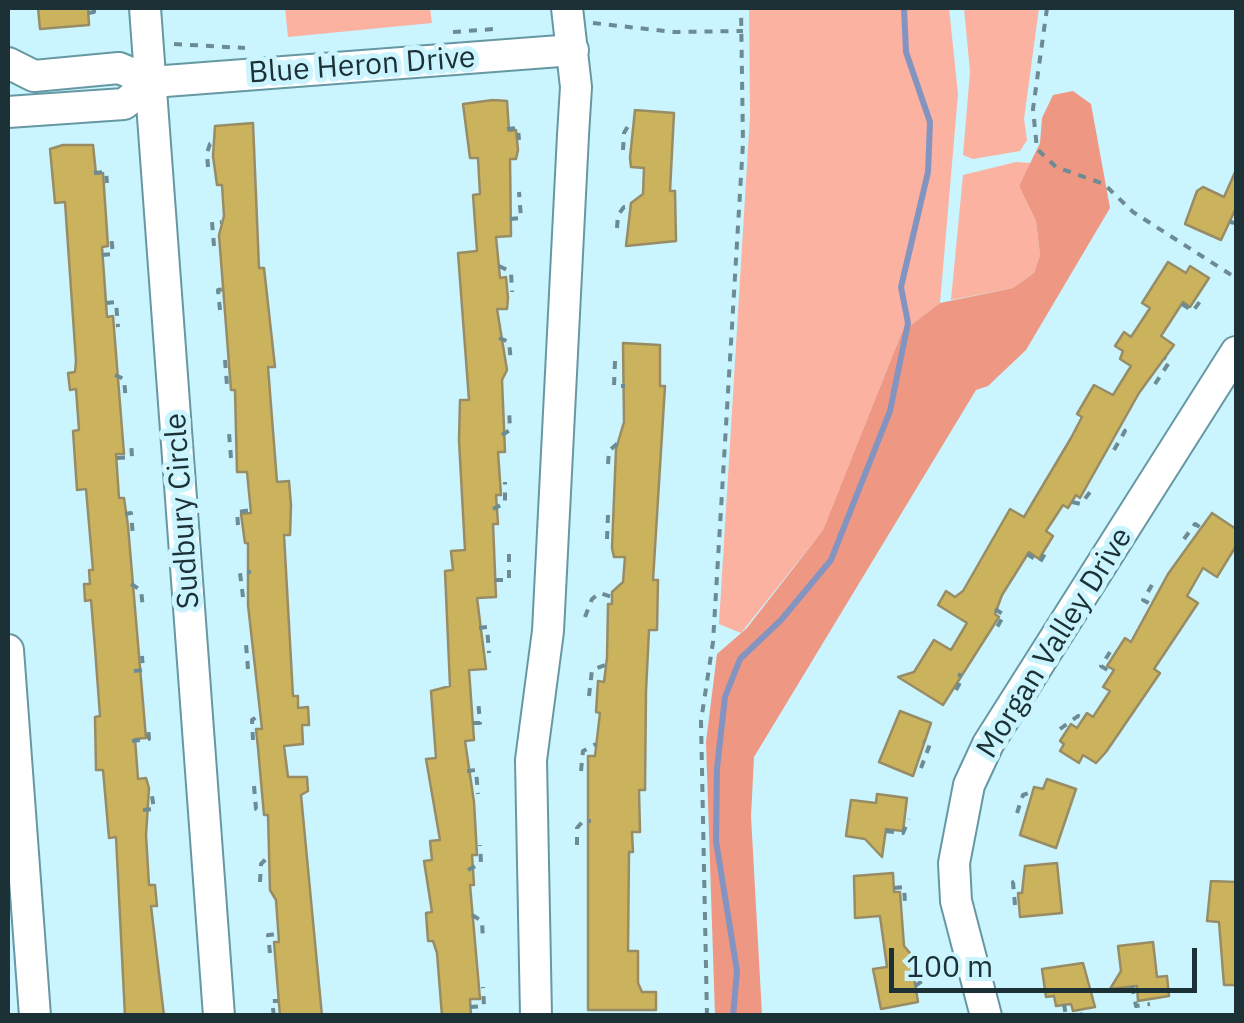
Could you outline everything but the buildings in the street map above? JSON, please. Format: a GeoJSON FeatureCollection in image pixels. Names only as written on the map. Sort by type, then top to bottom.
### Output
{"type":"FeatureCollection","features":[{"type":"Feature","properties":{"kind":"street","name":"Sudbury Circle"},"geometry":{"type":"LineString","coordinates":[[146,8],[219,1016]]}},
{"type":"Feature","properties":{"kind":"street","name":"Blue Heron Drive"},"geometry":{"type":"LineString","coordinates":[[8,63],[34,76],[119,68],[152,82],[575,27]]}},
{"type":"Feature","properties":{"kind":"street"},"geometry":{"type":"LineString","coordinates":[[536,1016],[531,760],[549,616],[574,119],[575,27]]}},
{"type":"Feature","properties":{"kind":"street","name":"Blue Heron Drive"},"geometry":{"type":"LineString","coordinates":[[8,112],[124,104],[152,82]]}},
{"type":"Feature","properties":{"kind":"street","name":"Morgan Valley Drive"},"geometry":{"type":"LineString","coordinates":[[986,1016],[956,901],[954,863],[968,787],[988,744],[1235,360]]}},
{"type":"Feature","properties":{"kind":"street"},"geometry":{"type":"LineString","coordinates":[[8,650],[35,1016]]}},
{"type":"Feature","properties":{"kind":"path"},"geometry":{"type":"LineString","coordinates":[[88,13],[94,12],[94,8]]}},
{"type":"Feature","properties":{"kind":"path"},"geometry":{"type":"LineString","coordinates":[[708,1016],[701,721],[712,642],[743,143],[741,8]]}},
{"type":"Feature","properties":{"kind":"path"},"geometry":{"type":"LineString","coordinates":[[1048,8],[1033,110],[1037,149],[1056,167],[1104,184],[1133,212],[1236,278]]}},
{"type":"Feature","properties":{"kind":"path"},"geometry":{"type":"LineString","coordinates":[[575,27],[743,32]]}},
{"type":"Feature","properties":{"kind":"path"},"geometry":{"type":"LineString","coordinates":[[623,150],[624,133],[634,126]]}},
{"type":"Feature","properties":{"kind":"path"},"geometry":{"type":"LineString","coordinates":[[507,129],[518,128],[519,140]]}},
{"type":"Feature","properties":{"kind":"path"},"geometry":{"type":"LineString","coordinates":[[208,167],[207,153],[210,144],[215,144]]}},
{"type":"Feature","properties":{"kind":"path"},"geometry":{"type":"LineString","coordinates":[[94,173],[106,172],[107,183]]}},
{"type":"Feature","properties":{"kind":"path"},"geometry":{"type":"LineString","coordinates":[[510,218],[521,218],[519,192]]}},
{"type":"Feature","properties":{"kind":"path"},"geometry":{"type":"LineString","coordinates":[[617,228],[618,214],[624,207],[631,207]]}},
{"type":"Feature","properties":{"kind":"path"},"geometry":{"type":"LineString","coordinates":[[214,246],[212,222],[221,222]]}},
{"type":"Feature","properties":{"kind":"path"},"geometry":{"type":"LineString","coordinates":[[102,254],[113,254],[111,236]]}},
{"type":"Feature","properties":{"kind":"path"},"geometry":{"type":"LineString","coordinates":[[499,266],[510,272],[512,292]]}},
{"type":"Feature","properties":{"kind":"path"},"geometry":{"type":"LineString","coordinates":[[220,310],[218,290],[225,289]]}},
{"type":"Feature","properties":{"kind":"path"},"geometry":{"type":"LineString","coordinates":[[1182,304],[1194,312],[1204,296]]}},
{"type":"Feature","properties":{"kind":"path"},"geometry":{"type":"LineString","coordinates":[[106,303],[116,302],[118,327]]}},
{"type":"Feature","properties":{"kind":"path"},"geometry":{"type":"LineString","coordinates":[[500,338],[509,342],[511,362]]}},
{"type":"Feature","properties":{"kind":"path"},"geometry":{"type":"LineString","coordinates":[[1155,384],[1170,361],[1165,358]]}},
{"type":"Feature","properties":{"kind":"path"},"geometry":{"type":"LineString","coordinates":[[225,360],[227,385],[231,385]]}},
{"type":"Feature","properties":{"kind":"path"},"geometry":{"type":"LineString","coordinates":[[615,361],[614,386],[625,386]]}},
{"type":"Feature","properties":{"kind":"path"},"geometry":{"type":"LineString","coordinates":[[115,375],[124,379],[126,401]]}},
{"type":"Feature","properties":{"kind":"path"},"geometry":{"type":"LineString","coordinates":[[502,435],[510,430],[510,409]]}},
{"type":"Feature","properties":{"kind":"path"},"geometry":{"type":"LineString","coordinates":[[1114,450],[1126,430],[1119,426]]}},
{"type":"Feature","properties":{"kind":"path"},"geometry":{"type":"LineString","coordinates":[[231,458],[229,433],[236,432]]}},
{"type":"Feature","properties":{"kind":"path"},"geometry":{"type":"LineString","coordinates":[[117,458],[132,457],[131,440]]}},
{"type":"Feature","properties":{"kind":"path"},"geometry":{"type":"LineString","coordinates":[[608,464],[609,451],[620,441]]}},
{"type":"Feature","properties":{"kind":"path"},"geometry":{"type":"LineString","coordinates":[[493,509],[505,503],[505,482]]}},
{"type":"Feature","properties":{"kind":"path"},"geometry":{"type":"LineString","coordinates":[[1072,502],[1081,504],[1093,488]]}},
{"type":"Feature","properties":{"kind":"path"},"geometry":{"type":"LineString","coordinates":[[238,525],[237,512],[252,510]]}},
{"type":"Feature","properties":{"kind":"path"},"geometry":{"type":"LineString","coordinates":[[125,514],[131,513],[133,536]]}},
{"type":"Feature","properties":{"kind":"path"},"geometry":{"type":"LineString","coordinates":[[606,539],[608,515],[615,515]]}},
{"type":"Feature","properties":{"kind":"path"},"geometry":{"type":"LineString","coordinates":[[1184,540],[1194,524],[1203,529]]}},
{"type":"Feature","properties":{"kind":"path"},"geometry":{"type":"LineString","coordinates":[[1027,554],[1040,562],[1048,550]]}},
{"type":"Feature","properties":{"kind":"path"},"geometry":{"type":"LineString","coordinates":[[495,580],[509,580],[509,553]]}},
{"type":"Feature","properties":{"kind":"path"},"geometry":{"type":"LineString","coordinates":[[243,597],[240,572],[250,572]]}},
{"type":"Feature","properties":{"kind":"path"},"geometry":{"type":"LineString","coordinates":[[131,584],[141,590],[142,608]]}},
{"type":"Feature","properties":{"kind":"path"},"geometry":{"type":"LineString","coordinates":[[1152,585],[1143,600],[1154,606]]}},
{"type":"Feature","properties":{"kind":"path"},"geometry":{"type":"LineString","coordinates":[[585,618],[592,599],[600,592],[612,596]]}},
{"type":"Feature","properties":{"kind":"path"},"geometry":{"type":"LineString","coordinates":[[995,609],[1004,615],[996,629]]}},
{"type":"Feature","properties":{"kind":"path"},"geometry":{"type":"LineString","coordinates":[[478,628],[487,628],[489,653]]}},
{"type":"Feature","properties":{"kind":"path"},"geometry":{"type":"LineString","coordinates":[[248,669],[246,644],[252,644]]}},
{"type":"Feature","properties":{"kind":"path"},"geometry":{"type":"LineString","coordinates":[[1110,652],[1100,666],[1114,674]]}},
{"type":"Feature","properties":{"kind":"path"},"geometry":{"type":"LineString","coordinates":[[134,670],[144,670],[142,656]]}},
{"type":"Feature","properties":{"kind":"path"},"geometry":{"type":"LineString","coordinates":[[589,696],[592,670],[605,664]]}},
{"type":"Feature","properties":{"kind":"path"},"geometry":{"type":"LineString","coordinates":[[956,690],[964,677],[958,674]]}},
{"type":"Feature","properties":{"kind":"path"},"geometry":{"type":"LineString","coordinates":[[473,723],[480,723],[478,699]]}},
{"type":"Feature","properties":{"kind":"path"},"geometry":{"type":"LineString","coordinates":[[253,740],[252,720],[260,715]]}},
{"type":"Feature","properties":{"kind":"path"},"geometry":{"type":"LineString","coordinates":[[1060,729],[1078,716],[1084,718]]}},
{"type":"Feature","properties":{"kind":"path"},"geometry":{"type":"LineString","coordinates":[[132,740],[149,739],[148,726]]}},
{"type":"Feature","properties":{"kind":"path"},"geometry":{"type":"LineString","coordinates":[[921,768],[930,744],[924,741]]}},
{"type":"Feature","properties":{"kind":"path"},"geometry":{"type":"LineString","coordinates":[[581,771],[583,751],[596,744]]}},
{"type":"Feature","properties":{"kind":"path"},"geometry":{"type":"LineString","coordinates":[[467,771],[476,770],[478,794]]}},
{"type":"Feature","properties":{"kind":"path"},"geometry":{"type":"LineString","coordinates":[[254,786],[256,808],[263,812]]}},
{"type":"Feature","properties":{"kind":"path"},"geometry":{"type":"LineString","coordinates":[[1017,812],[1023,796],[1032,792]]}},
{"type":"Feature","properties":{"kind":"path"},"geometry":{"type":"LineString","coordinates":[[143,810],[154,808],[152,796]]}},
{"type":"Feature","properties":{"kind":"path"},"geometry":{"type":"LineString","coordinates":[[886,831],[903,833],[909,819]]}},
{"type":"Feature","properties":{"kind":"path"},"geometry":{"type":"LineString","coordinates":[[576,846],[577,828],[583,821],[591,820]]}},
{"type":"Feature","properties":{"kind":"path"},"geometry":{"type":"LineString","coordinates":[[468,870],[481,863],[480,845]]}},
{"type":"Feature","properties":{"kind":"path"},"geometry":{"type":"LineString","coordinates":[[260,882],[261,864],[269,856]]}},
{"type":"Feature","properties":{"kind":"path"},"geometry":{"type":"LineString","coordinates":[[1015,905],[1013,882],[1021,881]]}},
{"type":"Feature","properties":{"kind":"path"},"geometry":{"type":"LineString","coordinates":[[894,888],[904,887],[905,903]]}},
{"type":"Feature","properties":{"kind":"path"},"geometry":{"type":"LineString","coordinates":[[472,915],[482,921],[483,941]]}},
{"type":"Feature","properties":{"kind":"path"},"geometry":{"type":"LineString","coordinates":[[270,953],[268,935],[278,934]]}},
{"type":"Feature","properties":{"kind":"path"},"geometry":{"type":"LineString","coordinates":[[915,986],[930,974],[931,957]]}},
{"type":"Feature","properties":{"kind":"path"},"geometry":{"type":"LineString","coordinates":[[1132,986],[1136,1006],[1150,1004]]}},
{"type":"Feature","properties":{"kind":"path"},"geometry":{"type":"LineString","coordinates":[[470,1007],[484,1006],[483,987]]}},
{"type":"Feature","properties":{"kind":"path"},"geometry":{"type":"LineString","coordinates":[[274,1016],[272,1001],[278,1001]]}},
{"type":"Feature","properties":{"kind":"path"},"geometry":{"type":"LineString","coordinates":[[1064,1004],[1066,1016]]}},
{"type":"Feature","properties":{"kind":"path"},"geometry":{"type":"LineString","coordinates":[[1076,1016],[1084,1014]]}},
{"type":"Feature","properties":{"kind":"shaded area"},"geometry":{"type":"Polygon","coordinates":[[[285,8],[430,8],[432,23],[288,37],[285,8]]]}},
{"type":"Feature","properties":{"kind":"shaded area"},"geometry":{"type":"Polygon","coordinates":[[[749,8],[949,8],[958,94],[940,303],[902,332],[823,530],[741,633],[719,624],[750,116],[749,8]]]}},
{"type":"Feature","properties":{"kind":"shaded area"},"geometry":{"type":"Polygon","coordinates":[[[964,8],[1039,8],[1024,119],[1027,140],[1020,151],[973,159],[963,155],[970,72],[964,8]]]}},
{"type":"Feature","properties":{"kind":"shaded area"},"geometry":{"type":"Polygon","coordinates":[[[1073,91],[1091,104],[1110,208],[1026,350],[988,386],[976,390],[754,757],[751,816],[762,1015],[715,1015],[706,742],[717,654],[747,628],[823,530],[902,332],[940,303],[1013,288],[1034,273],[1040,255],[1036,221],[1019,186],[1040,143],[1042,118],[1053,95],[1073,91]]]}},
{"type":"Feature","properties":{"kind":"shaded area"},"geometry":{"type":"Polygon","coordinates":[[[1016,162],[1031,163],[1019,186],[1036,221],[1040,255],[1034,273],[1013,288],[951,300],[963,175],[1016,162]]]}},
{"type":"Feature","properties":{"kind":"waterway"},"geometry":{"type":"LineString","coordinates":[[733,1016],[737,971],[716,841],[717,768],[725,697],[740,659],[781,620],[831,560],[890,411],[908,323],[901,287],[928,172],[930,122],[906,52],[904,8]]}}]}
